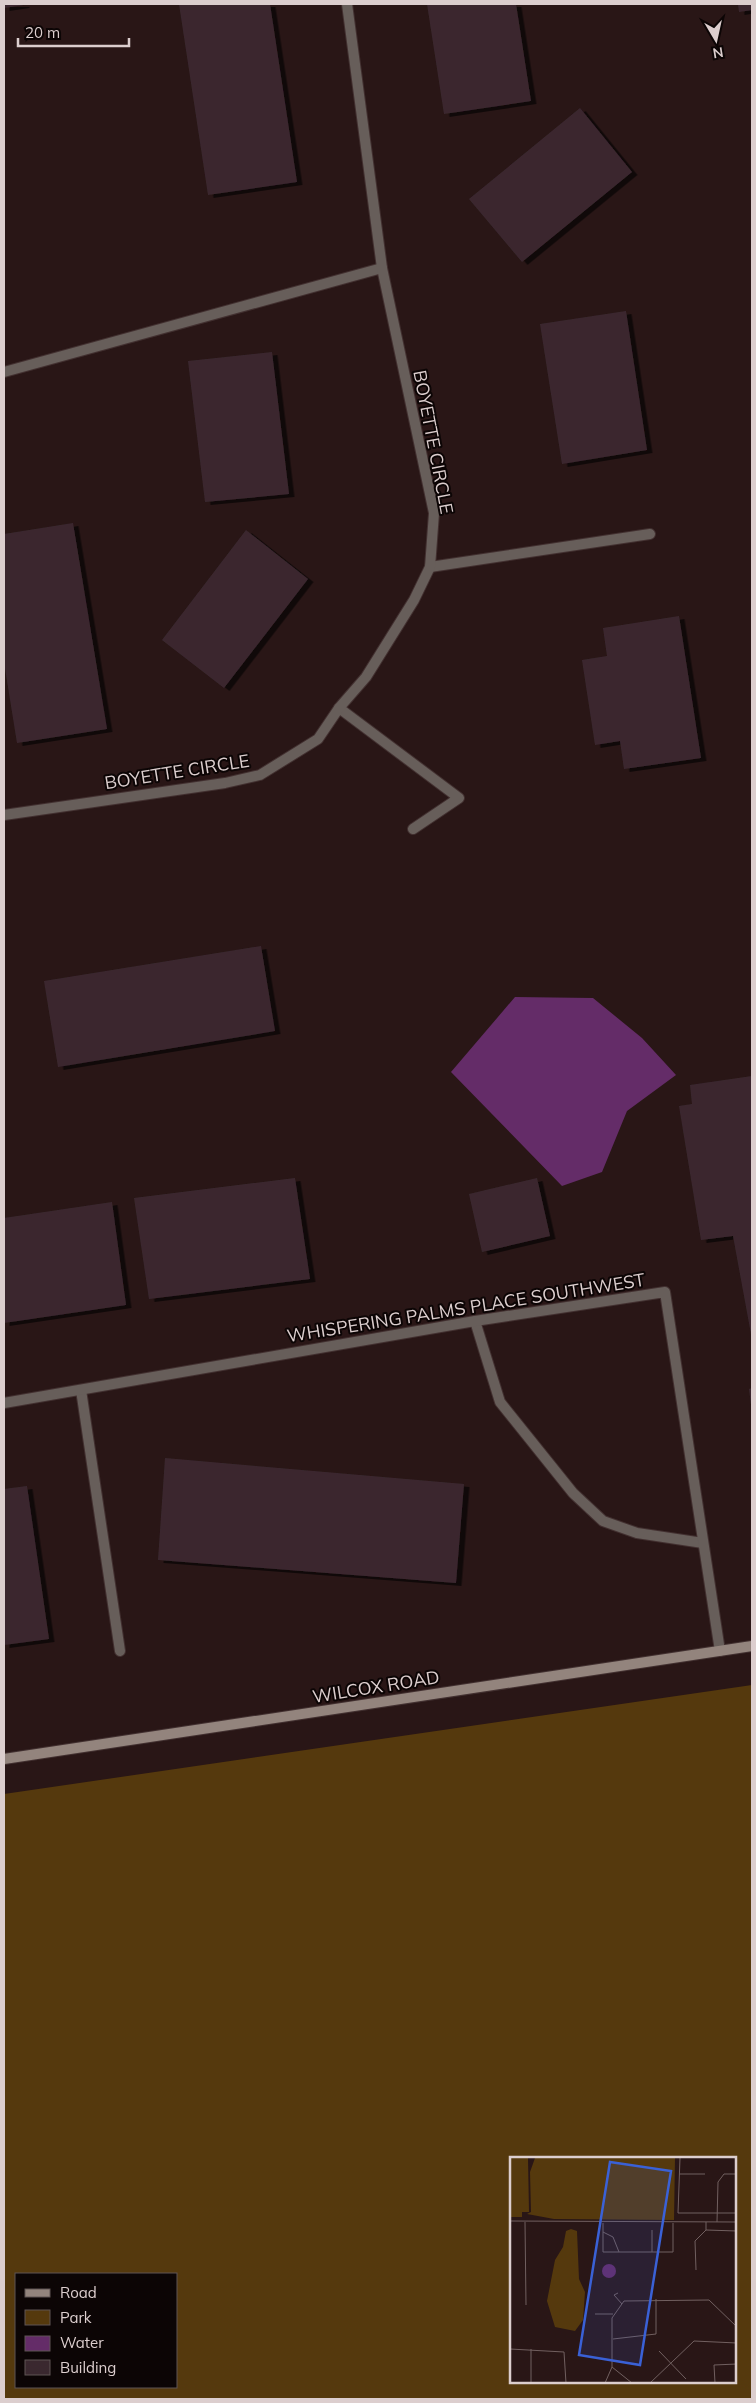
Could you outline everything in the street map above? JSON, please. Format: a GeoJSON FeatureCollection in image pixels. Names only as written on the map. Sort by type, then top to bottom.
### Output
{"type":"FeatureCollection","features":[{"type":"Feature","properties":{"kind":"street","name":"BOYETTE CIRCLE"},"geometry":{"type":"LineString","coordinates":[[4,815],[226,783],[260,775],[318,739],[338,708],[366,677],[414,600],[430,567],[434,513],[382,268],[348,4]]}},
{"type":"Feature","properties":{"kind":"street"},"geometry":{"type":"LineString","coordinates":[[4,372],[382,268]]}},
{"type":"Feature","properties":{"kind":"street"},"geometry":{"type":"LineString","coordinates":[[430,567],[650,534]]}},
{"type":"Feature","properties":{"kind":"street"},"geometry":{"type":"LineString","coordinates":[[338,708],[459,798],[413,830]]}},
{"type":"Feature","properties":{"kind":"street","name":"WHISPERING PALMS PLACE SOUTHWEST"},"geometry":{"type":"LineString","coordinates":[[4,1403],[475,1321],[665,1292],[720,1651]]}},
{"type":"Feature","properties":{"kind":"street"},"geometry":{"type":"LineString","coordinates":[[475,1321],[500,1402],[573,1493],[603,1521],[637,1533],[703,1543]]}},
{"type":"Feature","properties":{"kind":"street"},"geometry":{"type":"LineString","coordinates":[[81,1390],[120,1651]]}},
{"type":"Feature","properties":{"kind":"street","name":"WILCOX ROAD"},"geometry":{"type":"LineString","coordinates":[[4,1759],[752,1646]]}},
{"type":"Feature","properties":{"kind":"green space"},"geometry":{"type":"Polygon","coordinates":[[[752,1685],[752,2399],[4,2399],[4,1794],[752,1685]]]}},
{"type":"Feature","properties":{"kind":"water"},"geometry":{"type":"Polygon","coordinates":[[[515,997],[593,998],[642,1038],[676,1075],[627,1111],[602,1172],[562,1186],[451,1072],[515,997]]]}},
{"type":"Feature","properties":{"kind":"building"},"geometry":{"type":"Polygon","coordinates":[[[4,4],[24,4],[24,5],[4,8],[4,4]]]}},
{"type":"Feature","properties":{"kind":"building"},"geometry":{"type":"Polygon","coordinates":[[[179,4],[270,4],[297,182],[208,195],[179,4]]]}},
{"type":"Feature","properties":{"kind":"building"},"geometry":{"type":"Polygon","coordinates":[[[427,4],[516,4],[531,101],[444,114],[427,4]]]}},
{"type":"Feature","properties":{"kind":"building"},"geometry":{"type":"Polygon","coordinates":[[[738,4],[752,4],[752,10],[739,12],[738,4]]]}},
{"type":"Feature","properties":{"kind":"building"},"geometry":{"type":"Polygon","coordinates":[[[580,108],[632,172],[522,262],[469,199],[580,108]]]}},
{"type":"Feature","properties":{"kind":"building"},"geometry":{"type":"Polygon","coordinates":[[[626,311],[647,450],[562,464],[540,324],[626,311]]]}},
{"type":"Feature","properties":{"kind":"building"},"geometry":{"type":"Polygon","coordinates":[[[272,352],[289,494],[205,502],[188,361],[272,352]]]}},
{"type":"Feature","properties":{"kind":"building"},"geometry":{"type":"Polygon","coordinates":[[[73,523],[107,729],[17,743],[4,662],[4,534],[73,523]]]}},
{"type":"Feature","properties":{"kind":"building"},"geometry":{"type":"Polygon","coordinates":[[[246,530],[308,579],[224,688],[162,640],[246,530]]]}},
{"type":"Feature","properties":{"kind":"building"},"geometry":{"type":"Polygon","coordinates":[[[679,616],[701,758],[624,769],[620,741],[595,745],[582,660],[607,656],[603,628],[679,616]]]}},
{"type":"Feature","properties":{"kind":"building"},"geometry":{"type":"Polygon","coordinates":[[[261,946],[275,1031],[58,1067],[44,981],[261,946]]]}},
{"type":"Feature","properties":{"kind":"building"},"geometry":{"type":"Polygon","coordinates":[[[752,1076],[751,1334],[733,1236],[701,1240],[679,1106],[692,1104],[690,1085],[752,1076]]]}},
{"type":"Feature","properties":{"kind":"building"},"geometry":{"type":"Polygon","coordinates":[[[295,1178],[310,1279],[149,1299],[134,1198],[295,1178]]]}},
{"type":"Feature","properties":{"kind":"building"},"geometry":{"type":"Polygon","coordinates":[[[537,1178],[550,1236],[482,1252],[469,1194],[537,1178]]]}},
{"type":"Feature","properties":{"kind":"building"},"geometry":{"type":"Polygon","coordinates":[[[112,1202],[126,1305],[4,1323],[4,1218],[112,1202]]]}},
{"type":"Feature","properties":{"kind":"building"},"geometry":{"type":"Polygon","coordinates":[[[752,1388],[752,1405],[751,1405],[749,1389],[752,1388]]]}},
{"type":"Feature","properties":{"kind":"building"},"geometry":{"type":"Polygon","coordinates":[[[165,1458],[464,1484],[456,1583],[158,1560],[165,1458]]]}},
{"type":"Feature","properties":{"kind":"building"},"geometry":{"type":"Polygon","coordinates":[[[27,1486],[49,1639],[4,1645],[4,1489],[27,1486]]]}}]}
